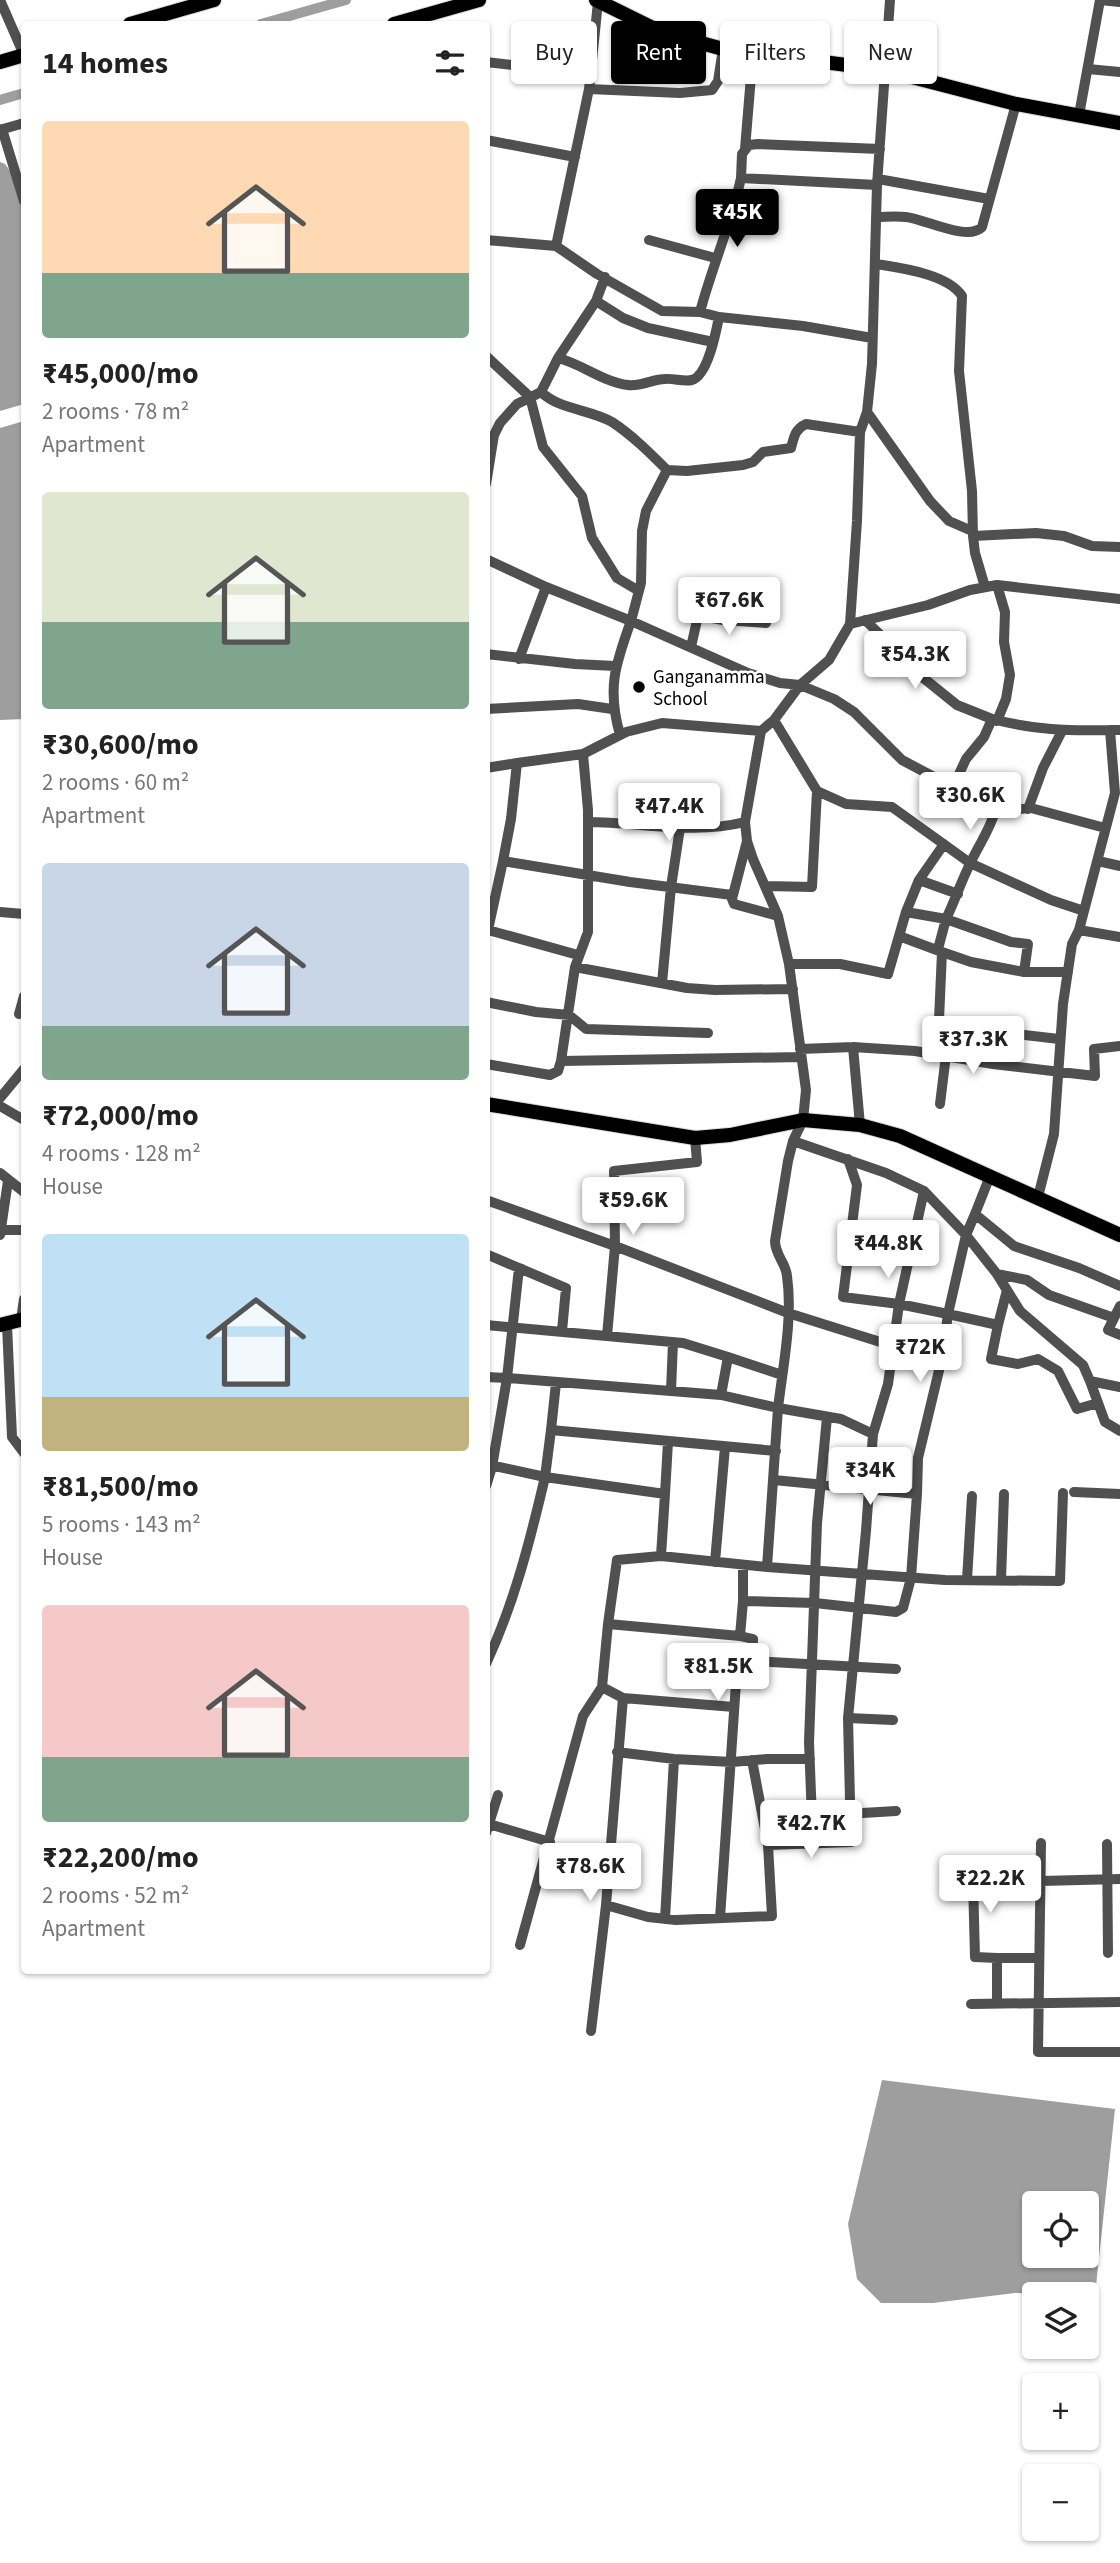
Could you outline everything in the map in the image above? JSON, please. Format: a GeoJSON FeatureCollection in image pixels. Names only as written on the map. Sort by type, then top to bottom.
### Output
{"type":"FeatureCollection","features":[{"type":"Feature","properties":{"kind":"main road"},"geometry":{"type":"LineString","coordinates":[[140,21],[214,0]]}},
{"type":"Feature","properties":{"kind":"main road"},"geometry":{"type":"LineString","coordinates":[[403,21],[478,0]]}},
{"type":"Feature","properties":{"kind":"main road"},"geometry":{"type":"LineString","coordinates":[[597,1],[661,32],[720,48]]}},
{"type":"Feature","properties":{"kind":"main road"},"geometry":{"type":"LineString","coordinates":[[0,62],[21,56]]}},
{"type":"Feature","properties":{"kind":"main road"},"geometry":{"type":"LineString","coordinates":[[937,83],[1016,104],[1120,123]]}},
{"type":"Feature","properties":{"kind":"main road"},"geometry":{"type":"LineString","coordinates":[[490,1105],[695,1138],[730,1135],[803,1120],[860,1125],[900,1136],[1120,1234]]}},
{"type":"Feature","properties":{"kind":"street"},"geometry":{"type":"LineString","coordinates":[[0,0],[21,48]]}},
{"type":"Feature","properties":{"kind":"street"},"geometry":{"type":"LineString","coordinates":[[888,21],[890,0]]}},
{"type":"Feature","properties":{"kind":"street"},"geometry":{"type":"LineString","coordinates":[[1079,115],[1100,0],[1120,2]]}},
{"type":"Feature","properties":{"kind":"street"},"geometry":{"type":"LineString","coordinates":[[595,21],[597,1]]}},
{"type":"Feature","properties":{"kind":"street"},"geometry":{"type":"LineString","coordinates":[[490,62],[511,65]]}},
{"type":"Feature","properties":{"kind":"street"},"geometry":{"type":"LineString","coordinates":[[589,89],[680,93],[712,90],[718,81],[720,68]]}},
{"type":"Feature","properties":{"kind":"street"},"geometry":{"type":"LineString","coordinates":[[1088,69],[1120,72]]}},
{"type":"Feature","properties":{"kind":"street"},"geometry":{"type":"LineString","coordinates":[[556,246],[589,84]]}},
{"type":"Feature","properties":{"kind":"street"},"geometry":{"type":"LineString","coordinates":[[700,312],[715,258],[733,216],[745,149],[750,84]]}},
{"type":"Feature","properties":{"kind":"street"},"geometry":{"type":"LineString","coordinates":[[767,1567],[778,1408],[788,1313],[787,1274],[775,1250],[775,1241],[793,1141],[803,1120],[806,1090],[789,964],[778,916],[747,841],[745,822],[761,731],[774,720],[800,685],[829,660],[850,624],[860,432],[867,412],[872,338],[884,84]]}},
{"type":"Feature","properties":{"kind":"street"},"geometry":{"type":"LineString","coordinates":[[877,217],[906,217],[971,233],[978,232],[982,226],[1016,104]]}},
{"type":"Feature","properties":{"kind":"street"},"geometry":{"type":"LineString","coordinates":[[21,124],[1,130],[21,192]]}},
{"type":"Feature","properties":{"kind":"street"},"geometry":{"type":"LineString","coordinates":[[490,141],[575,157]]}},
{"type":"Feature","properties":{"kind":"street"},"geometry":{"type":"LineString","coordinates":[[745,149],[758,144],[880,149]]}},
{"type":"Feature","properties":{"kind":"street"},"geometry":{"type":"LineString","coordinates":[[741,178],[878,182],[989,199]]}},
{"type":"Feature","properties":{"kind":"street"},"geometry":{"type":"LineString","coordinates":[[490,240],[556,246],[662,312],[700,312],[719,317],[803,326],[872,338]]}},
{"type":"Feature","properties":{"kind":"street"},"geometry":{"type":"LineString","coordinates":[[649,240],[715,258]]}},
{"type":"Feature","properties":{"kind":"street"},"geometry":{"type":"LineString","coordinates":[[876,264],[908,269],[947,283],[957,287],[962,296],[959,371],[972,491],[972,533],[985,587]]}},
{"type":"Feature","properties":{"kind":"street"},"geometry":{"type":"LineString","coordinates":[[490,466],[495,435],[500,423],[517,404],[541,391],[558,358],[596,301],[605,278]]}},
{"type":"Feature","properties":{"kind":"street"},"geometry":{"type":"LineString","coordinates":[[596,301],[623,318],[648,328],[713,342]]}},
{"type":"Feature","properties":{"kind":"street"},"geometry":{"type":"LineString","coordinates":[[558,358],[627,385],[665,379],[690,380],[696,378],[704,368],[719,317]]}},
{"type":"Feature","properties":{"kind":"street"},"geometry":{"type":"LineString","coordinates":[[490,360],[530,397],[542,447],[582,496],[592,538],[617,578],[639,591]]}},
{"type":"Feature","properties":{"kind":"street"},"geometry":{"type":"LineString","coordinates":[[541,391],[551,402],[612,422],[667,470],[743,466],[753,462],[763,452],[791,448],[795,433],[806,424],[860,432]]}},
{"type":"Feature","properties":{"kind":"street"},"geometry":{"type":"LineString","coordinates":[[867,412],[930,500],[949,521],[972,533],[1036,533],[1064,536],[1092,547],[1120,547]]}},
{"type":"Feature","properties":{"kind":"street"},"geometry":{"type":"LineString","coordinates":[[620,735],[612,709],[615,666],[641,583],[642,531],[646,511],[667,470]]}},
{"type":"Feature","properties":{"kind":"street"},"geometry":{"type":"LineString","coordinates":[[490,561],[748,673],[780,683],[800,685],[834,699],[854,712],[902,760],[995,811],[1028,808],[1058,813],[1105,828]]}},
{"type":"Feature","properties":{"kind":"street"},"geometry":{"type":"LineString","coordinates":[[691,647],[705,585]]}},
{"type":"Feature","properties":{"kind":"street"},"geometry":{"type":"LineString","coordinates":[[850,624],[997,585],[1120,599]]}},
{"type":"Feature","properties":{"kind":"street"},"geometry":{"type":"LineString","coordinates":[[953,787],[966,759],[984,737],[1006,699],[1010,675],[1004,642],[1005,612],[997,585]]}},
{"type":"Feature","properties":{"kind":"street"},"geometry":{"type":"LineString","coordinates":[[519,659],[546,587]]}},
{"type":"Feature","properties":{"kind":"street"},"geometry":{"type":"LineString","coordinates":[[697,615],[766,623]]}},
{"type":"Feature","properties":{"kind":"street"},"geometry":{"type":"LineString","coordinates":[[865,620],[906,664],[957,705],[995,720],[1027,728],[1062,731],[1115,730],[1117,797],[1105,828],[1079,930],[1072,944],[1059,1039],[1054,1134],[1038,1197]]}},
{"type":"Feature","properties":{"kind":"street"},"geometry":{"type":"LineString","coordinates":[[490,655],[615,666]]}},
{"type":"Feature","properties":{"kind":"street"},"geometry":{"type":"LineString","coordinates":[[490,709],[578,704],[612,709]]}},
{"type":"Feature","properties":{"kind":"street"},"geometry":{"type":"LineString","coordinates":[[766,886],[812,887],[817,791],[774,720]]}},
{"type":"Feature","properties":{"kind":"street"},"geometry":{"type":"LineString","coordinates":[[490,767],[583,754],[620,735],[662,723],[761,731]]}},
{"type":"Feature","properties":{"kind":"street"},"geometry":{"type":"LineString","coordinates":[[1028,808],[1043,768],[1062,731]]}},
{"type":"Feature","properties":{"kind":"street"},"geometry":{"type":"LineString","coordinates":[[490,1065],[550,1075],[558,1071],[561,1061],[575,967],[587,932],[588,822],[583,754]]}},
{"type":"Feature","properties":{"kind":"street"},"geometry":{"type":"LineString","coordinates":[[490,920],[511,820],[517,763]]}},
{"type":"Feature","properties":{"kind":"street"},"geometry":{"type":"LineString","coordinates":[[817,791],[846,804],[892,807],[970,863],[1051,900],[1084,911]]}},
{"type":"Feature","properties":{"kind":"street"},"geometry":{"type":"LineString","coordinates":[[933,1054],[939,1020],[940,951],[946,919],[970,863],[990,828],[995,811]]}},
{"type":"Feature","properties":{"kind":"street"},"geometry":{"type":"LineString","coordinates":[[588,822],[680,828],[726,827],[745,822]]}},
{"type":"Feature","properties":{"kind":"street"},"geometry":{"type":"LineString","coordinates":[[662,983],[671,887],[680,828]]}},
{"type":"Feature","properties":{"kind":"street"},"geometry":{"type":"LineString","coordinates":[[747,841],[732,895],[734,904],[740,908],[778,916]]}},
{"type":"Feature","properties":{"kind":"street"},"geometry":{"type":"LineString","coordinates":[[789,964],[840,964],[888,974],[906,912],[919,880],[944,844]]}},
{"type":"Feature","properties":{"kind":"street"},"geometry":{"type":"LineString","coordinates":[[1098,861],[1120,866]]}},
{"type":"Feature","properties":{"kind":"street"},"geometry":{"type":"LineString","coordinates":[[503,862],[732,895]]}},
{"type":"Feature","properties":{"kind":"street"},"geometry":{"type":"LineString","coordinates":[[919,880],[958,894]]}},
{"type":"Feature","properties":{"kind":"street"},"geometry":{"type":"LineString","coordinates":[[0,912],[21,915]]}},
{"type":"Feature","properties":{"kind":"street"},"geometry":{"type":"LineString","coordinates":[[906,912],[946,919],[1010,942],[1028,944],[1024,972]]}},
{"type":"Feature","properties":{"kind":"street"},"geometry":{"type":"LineString","coordinates":[[1079,930],[1120,937]]}},
{"type":"Feature","properties":{"kind":"street"},"geometry":{"type":"LineString","coordinates":[[490,934],[578,955]]}},
{"type":"Feature","properties":{"kind":"street"},"geometry":{"type":"LineString","coordinates":[[899,936],[971,962],[1024,972],[1068,972]]}},
{"type":"Feature","properties":{"kind":"street"},"geometry":{"type":"LineString","coordinates":[[575,967],[715,990],[793,989]]}},
{"type":"Feature","properties":{"kind":"street"},"geometry":{"type":"LineString","coordinates":[[490,1003],[569,1015],[586,1029],[708,1032]]}},
{"type":"Feature","properties":{"kind":"street"},"geometry":{"type":"LineString","coordinates":[[19,1014],[21,1007]]}},
{"type":"Feature","properties":{"kind":"street"},"geometry":{"type":"LineString","coordinates":[[939,1020],[982,1030],[1059,1039]]}},
{"type":"Feature","properties":{"kind":"street"},"geometry":{"type":"LineString","coordinates":[[561,1061],[800,1053],[853,1047],[946,1055],[993,1064],[1095,1076],[1094,1049],[1120,1046]]}},
{"type":"Feature","properties":{"kind":"street"},"geometry":{"type":"LineString","coordinates":[[853,1047],[860,1125]]}},
{"type":"Feature","properties":{"kind":"street"},"geometry":{"type":"LineString","coordinates":[[940,1104],[946,1055]]}},
{"type":"Feature","properties":{"kind":"street"},"geometry":{"type":"LineString","coordinates":[[0,1098],[21,1073]]}},
{"type":"Feature","properties":{"kind":"street"},"geometry":{"type":"LineString","coordinates":[[0,1106],[21,1118]]}},
{"type":"Feature","properties":{"kind":"street"},"geometry":{"type":"LineString","coordinates":[[607,1336],[615,1246],[614,1171],[698,1162],[695,1138]]}},
{"type":"Feature","properties":{"kind":"street"},"geometry":{"type":"LineString","coordinates":[[793,1141],[886,1173],[924,1191],[966,1235],[997,1274],[1020,1311],[1083,1365],[1105,1422],[1120,1431]]}},
{"type":"Feature","properties":{"kind":"street"},"geometry":{"type":"LineString","coordinates":[[848,1159],[857,1185],[844,1297],[899,1304],[998,1325]]}},
{"type":"Feature","properties":{"kind":"street"},"geometry":{"type":"LineString","coordinates":[[743,1601],[816,1603],[900,1610],[903,1608],[911,1578],[918,1458],[942,1358],[948,1314],[966,1235],[990,1176]]}},
{"type":"Feature","properties":{"kind":"street"},"geometry":{"type":"LineString","coordinates":[[4,1177],[21,1190]]}},
{"type":"Feature","properties":{"kind":"street"},"geometry":{"type":"LineString","coordinates":[[4,1177],[0,1232],[21,1230]]}},
{"type":"Feature","properties":{"kind":"street"},"geometry":{"type":"LineString","coordinates":[[768,1845],[852,1842],[848,1718],[873,1434],[888,1384],[899,1304],[924,1191]]}},
{"type":"Feature","properties":{"kind":"street"},"geometry":{"type":"LineString","coordinates":[[490,1201],[788,1313],[893,1346]]}},
{"type":"Feature","properties":{"kind":"street"},"geometry":{"type":"LineString","coordinates":[[975,1214],[1014,1246],[1079,1268],[1120,1286]]}},
{"type":"Feature","properties":{"kind":"street"},"geometry":{"type":"LineString","coordinates":[[490,1256],[566,1288],[562,1331]]}},
{"type":"Feature","properties":{"kind":"street"},"geometry":{"type":"LineString","coordinates":[[490,1461],[507,1378],[519,1268],[522,1269]]}},
{"type":"Feature","properties":{"kind":"street"},"geometry":{"type":"LineString","coordinates":[[997,1274],[1027,1280],[1049,1295],[1114,1318]]}},
{"type":"Feature","properties":{"kind":"street"},"geometry":{"type":"LineString","coordinates":[[1007,1290],[991,1359],[1018,1364],[1038,1359],[1058,1371],[1077,1409],[1098,1403]]}},
{"type":"Feature","properties":{"kind":"street"},"geometry":{"type":"LineString","coordinates":[[21,1305],[13,1322],[12,1437],[21,1449]]}},
{"type":"Feature","properties":{"kind":"street"},"geometry":{"type":"LineString","coordinates":[[1120,1306],[1108,1330],[1120,1335]]}},
{"type":"Feature","properties":{"kind":"street"},"geometry":{"type":"LineString","coordinates":[[490,1325],[683,1343],[782,1375]]}},
{"type":"Feature","properties":{"kind":"street"},"geometry":{"type":"LineString","coordinates":[[671,1391],[673,1342]]}},
{"type":"Feature","properties":{"kind":"street"},"geometry":{"type":"LineString","coordinates":[[721,1395],[728,1357]]}},
{"type":"Feature","properties":{"kind":"street"},"geometry":{"type":"LineString","coordinates":[[490,1377],[721,1395],[841,1419],[873,1434]]}},
{"type":"Feature","properties":{"kind":"street"},"geometry":{"type":"LineString","coordinates":[[1090,1381],[1120,1387]]}},
{"type":"Feature","properties":{"kind":"street"},"geometry":{"type":"LineString","coordinates":[[490,1654],[514,1594],[528,1548],[545,1477],[556,1384]]}},
{"type":"Feature","properties":{"kind":"street"},"geometry":{"type":"LineString","coordinates":[[813,1844],[810,1759],[812,1663],[820,1484],[827,1417]]}},
{"type":"Feature","properties":{"kind":"street"},"geometry":{"type":"LineString","coordinates":[[551,1430],[776,1451]]}},
{"type":"Feature","properties":{"kind":"street"},"geometry":{"type":"LineString","coordinates":[[0,1435],[12,1437]]}},
{"type":"Feature","properties":{"kind":"street"},"geometry":{"type":"LineString","coordinates":[[661,1556],[668,1442]]}},
{"type":"Feature","properties":{"kind":"street"},"geometry":{"type":"LineString","coordinates":[[715,1562],[725,1447]]}},
{"type":"Feature","properties":{"kind":"street"},"geometry":{"type":"LineString","coordinates":[[490,1466],[665,1494]]}},
{"type":"Feature","properties":{"kind":"street"},"geometry":{"type":"LineString","coordinates":[[774,1480],[917,1494]]}},
{"type":"Feature","properties":{"kind":"street"},"geometry":{"type":"LineString","coordinates":[[520,1945],[583,1716],[602,1688],[617,1560],[661,1556],[862,1575],[1060,1581],[1069,1493],[1120,1494]]}},
{"type":"Feature","properties":{"kind":"street"},"geometry":{"type":"LineString","coordinates":[[1001,1580],[1004,1494]]}},
{"type":"Feature","properties":{"kind":"street"},"geometry":{"type":"LineString","coordinates":[[967,1580],[972,1496]]}},
{"type":"Feature","properties":{"kind":"street"},"geometry":{"type":"LineString","coordinates":[[740,1636],[743,1565]]}},
{"type":"Feature","properties":{"kind":"street"},"geometry":{"type":"LineString","coordinates":[[608,1624],[753,1639],[753,1661],[736,1683],[720,1918]]}},
{"type":"Feature","properties":{"kind":"street"},"geometry":{"type":"LineString","coordinates":[[753,1661],[897,1669]]}},
{"type":"Feature","properties":{"kind":"street"},"geometry":{"type":"LineString","coordinates":[[602,1688],[623,1698],[734,1707]]}},
{"type":"Feature","properties":{"kind":"street"},"geometry":{"type":"LineString","coordinates":[[590,2031],[606,1905],[623,1698]]}},
{"type":"Feature","properties":{"kind":"street"},"geometry":{"type":"LineString","coordinates":[[848,1718],[893,1720]]}},
{"type":"Feature","properties":{"kind":"street"},"geometry":{"type":"LineString","coordinates":[[617,1752],[732,1762],[810,1759]]}},
{"type":"Feature","properties":{"kind":"street"},"geometry":{"type":"LineString","coordinates":[[665,1919],[674,1759]]}},
{"type":"Feature","properties":{"kind":"street"},"geometry":{"type":"LineString","coordinates":[[606,1905],[665,1919],[772,1916],[768,1845],[752,1760]]}},
{"type":"Feature","properties":{"kind":"street"},"geometry":{"type":"LineString","coordinates":[[490,1821],[498,1795]]}},
{"type":"Feature","properties":{"kind":"street"},"geometry":{"type":"LineString","coordinates":[[762,1819],[895,1811]]}},
{"type":"Feature","properties":{"kind":"street"},"geometry":{"type":"LineString","coordinates":[[490,1828],[550,1842]]}},
{"type":"Feature","properties":{"kind":"street"},"geometry":{"type":"LineString","coordinates":[[1041,1843],[1038,2052],[1120,2052]]}},
{"type":"Feature","properties":{"kind":"street"},"geometry":{"type":"LineString","coordinates":[[1107,1843],[1108,1952]]}},
{"type":"Feature","properties":{"kind":"street"},"geometry":{"type":"LineString","coordinates":[[944,1881],[1120,1879]]}},
{"type":"Feature","properties":{"kind":"street"},"geometry":{"type":"LineString","coordinates":[[973,1881],[975,1957],[1038,1958]]}},
{"type":"Feature","properties":{"kind":"street"},"geometry":{"type":"LineString","coordinates":[[997,1958],[997,2004]]}},
{"type":"Feature","properties":{"kind":"street"},"geometry":{"type":"LineString","coordinates":[[971,2004],[1120,2002]]}},
{"type":"Feature","properties":{"kind":"shaded area"},"geometry":{"type":"Polygon","coordinates":[[[0,162],[11,172],[21,205],[21,405],[0,411],[0,162]]]}},
{"type":"Feature","properties":{"kind":"shaded area"},"geometry":{"type":"Polygon","coordinates":[[[21,422],[21,719],[0,720],[0,428],[21,422]]]}},
{"type":"Feature","properties":{"kind":"shaded area"},"geometry":{"type":"Polygon","coordinates":[[[882,2080],[1115,2109],[1099,2258],[1099,2191],[1022,2191],[1022,2268],[1098,2268],[1096,2282],[1022,2282],[1022,2293],[933,2303],[881,2303],[857,2279],[848,2224],[882,2080]]]}},
{"type":"Feature","properties":{"kind":"waterway"},"geometry":{"type":"LineString","coordinates":[[272,21],[346,0]]}},
{"type":"Feature","properties":{"kind":"waterway"},"geometry":{"type":"LineString","coordinates":[[0,100],[21,94]]}},
{"type":"Feature","properties":{"kind":"place","name":"Ganganamma School"},"geometry":{"type":"Point","coordinates":[639,687]}}]}
